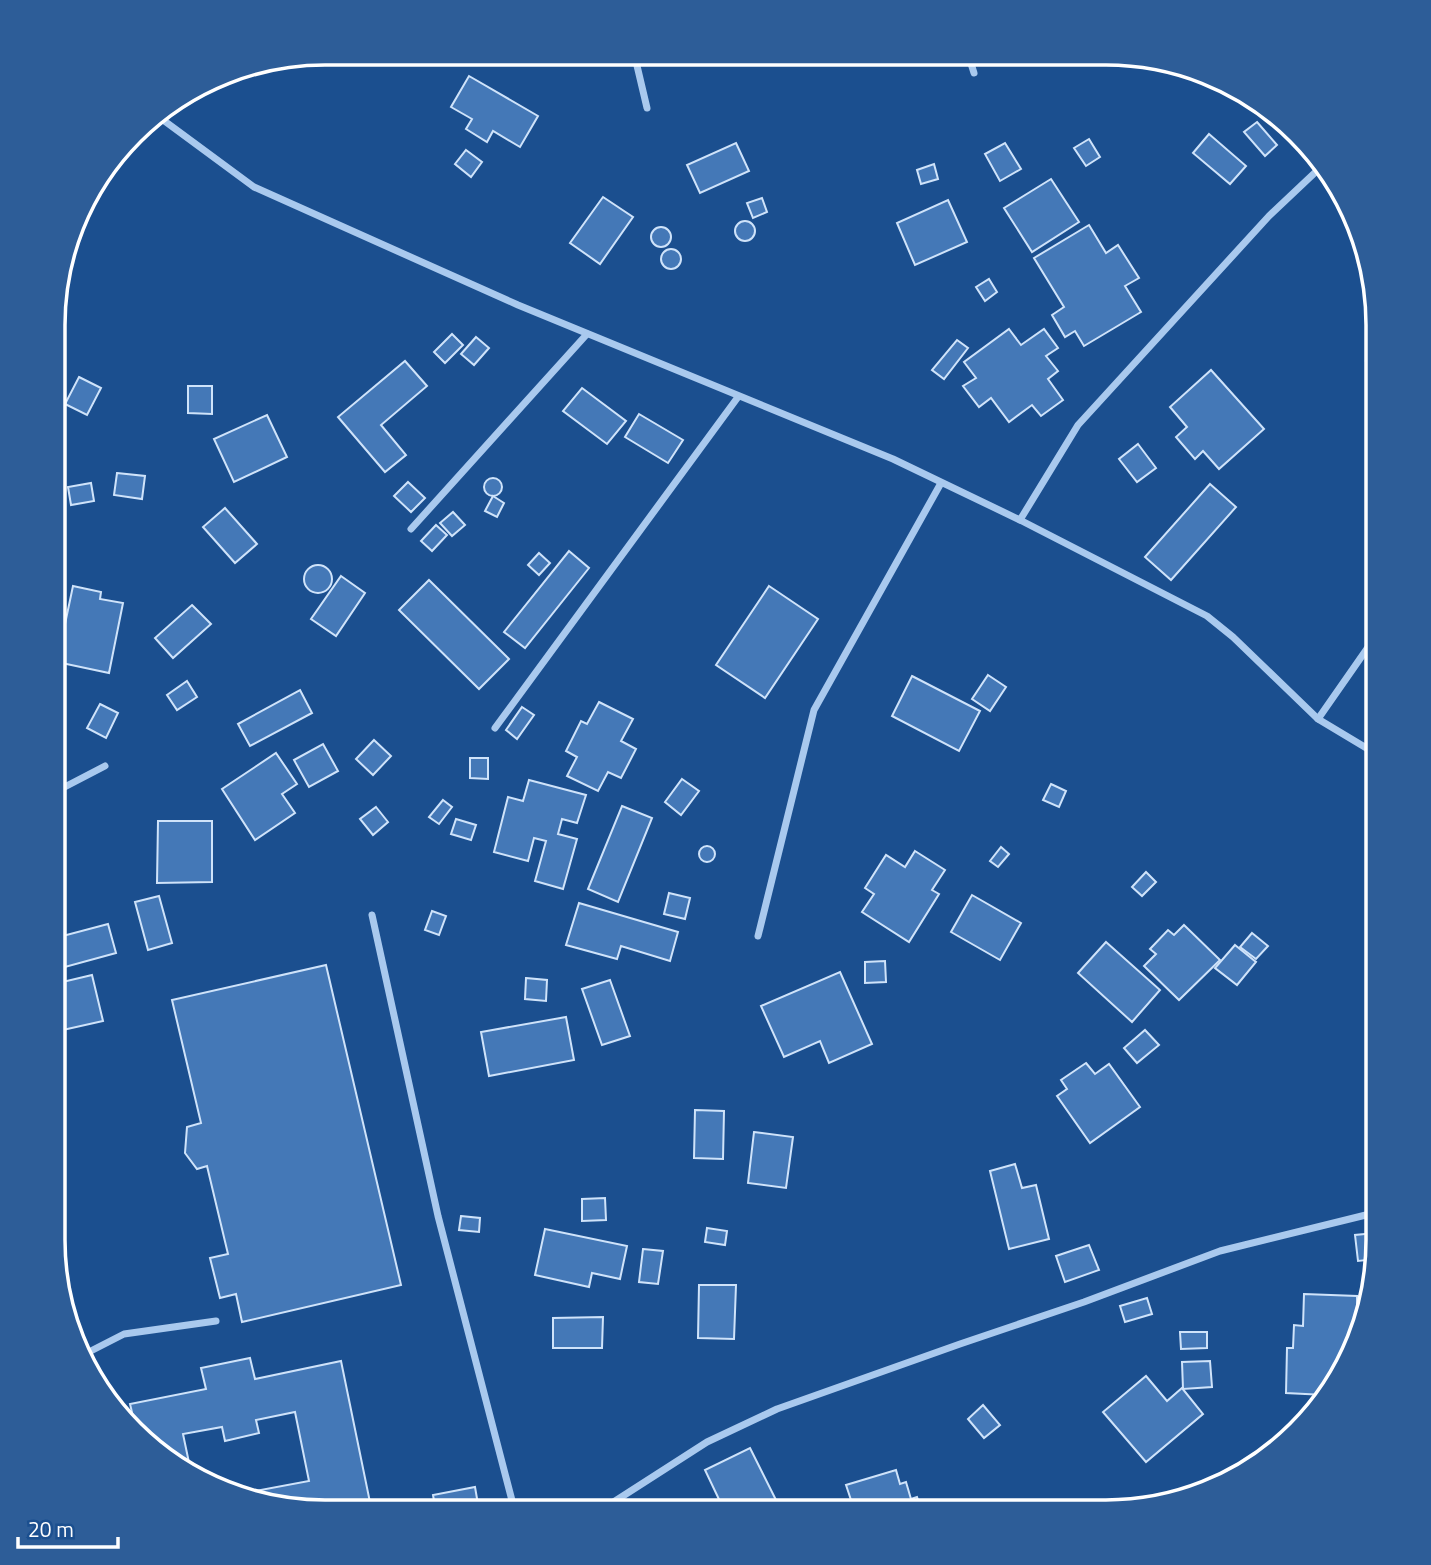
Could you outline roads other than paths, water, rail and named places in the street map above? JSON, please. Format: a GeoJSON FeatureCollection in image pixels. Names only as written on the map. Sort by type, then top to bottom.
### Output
{"type":"FeatureCollection","features":[{"type":"Feature","properties":{"kind":"street"},"geometry":{"type":"LineString","coordinates":[[637,65],[647,108]]}},
{"type":"Feature","properties":{"kind":"street"},"geometry":{"type":"LineString","coordinates":[[971,65],[974,73]]}},
{"type":"Feature","properties":{"kind":"street"},"geometry":{"type":"LineString","coordinates":[[164,121],[254,187],[587,334],[893,459],[1020,520],[1207,616],[1233,637],[1318,719],[1366,748]]}},
{"type":"Feature","properties":{"kind":"street"},"geometry":{"type":"LineString","coordinates":[[1020,520],[1078,425],[1269,216],[1316,172]]}},
{"type":"Feature","properties":{"kind":"street"},"geometry":{"type":"LineString","coordinates":[[411,529],[587,334]]}},
{"type":"Feature","properties":{"kind":"street"},"geometry":{"type":"LineString","coordinates":[[495,728],[738,397]]}},
{"type":"Feature","properties":{"kind":"street"},"geometry":{"type":"LineString","coordinates":[[758,936],[814,710],[941,482]]}},
{"type":"Feature","properties":{"kind":"street"},"geometry":{"type":"LineString","coordinates":[[1318,719],[1366,651]]}},
{"type":"Feature","properties":{"kind":"street"},"geometry":{"type":"LineString","coordinates":[[65,787],[105,766]]}},
{"type":"Feature","properties":{"kind":"street"},"geometry":{"type":"LineString","coordinates":[[372,915],[438,1216],[512,1500]]}},
{"type":"Feature","properties":{"kind":"street"},"geometry":{"type":"LineString","coordinates":[[617,1500],[707,1442],[777,1409],[1084,1302],[1220,1251],[1366,1215]]}},
{"type":"Feature","properties":{"kind":"street"},"geometry":{"type":"LineString","coordinates":[[90,1351],[124,1334],[216,1321]]}}]}
